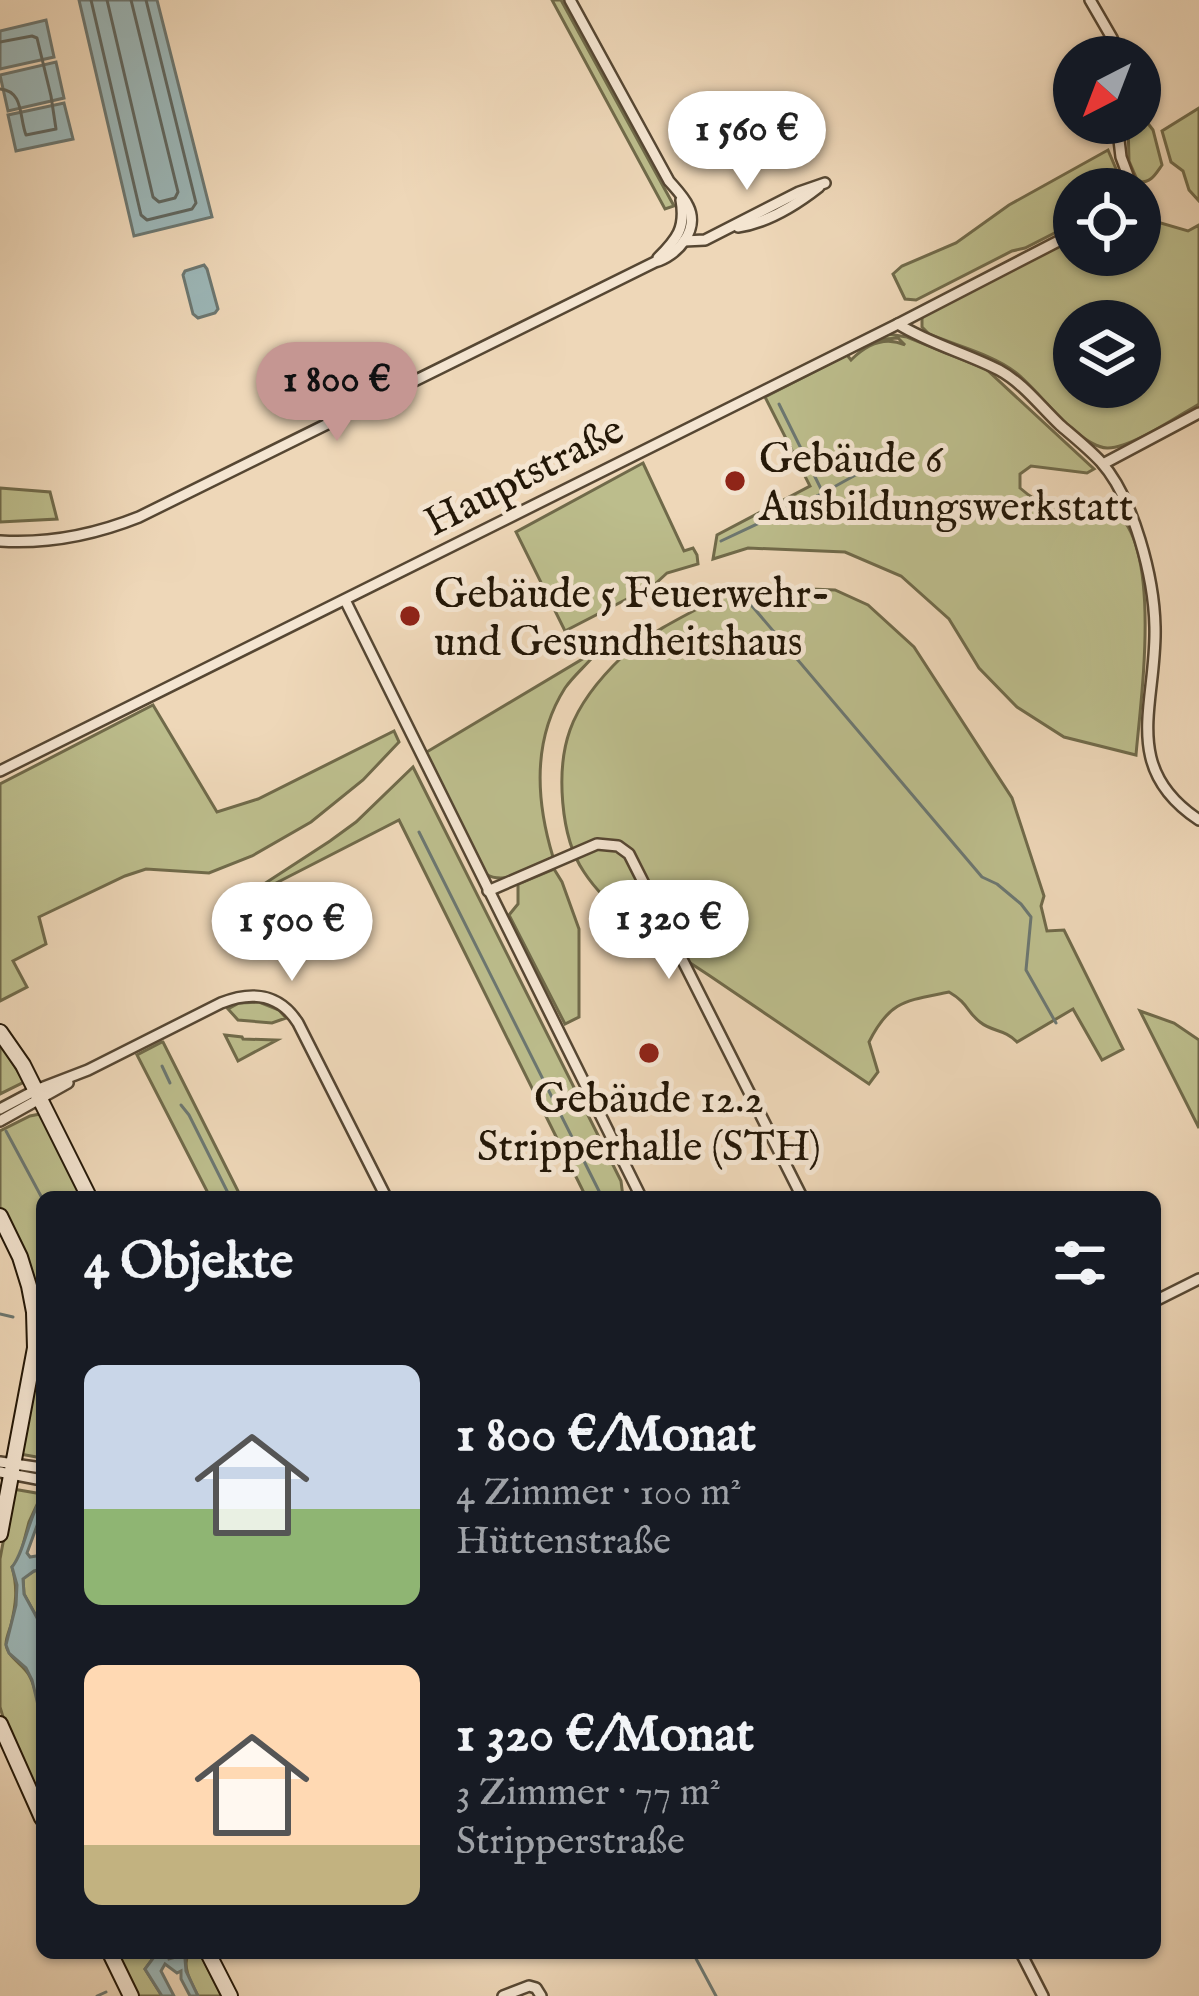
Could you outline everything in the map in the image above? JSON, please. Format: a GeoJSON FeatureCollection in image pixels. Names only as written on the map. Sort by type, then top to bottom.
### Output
{"type":"FeatureCollection","features":[{"type":"Feature","properties":{"kind":"street"},"geometry":{"type":"LineString","coordinates":[[0,541],[81,536],[139,517],[664,260],[684,234],[680,195],[569,0]]}},
{"type":"Feature","properties":{"kind":"street"},"geometry":{"type":"LineString","coordinates":[[1090,0],[1111,36]]}},
{"type":"Feature","properties":{"kind":"street"},"geometry":{"type":"LineString","coordinates":[[684,234],[705,240],[754,225],[825,183]]}},
{"type":"Feature","properties":{"kind":"street","name":"Hauptstraße"},"geometry":{"type":"LineString","coordinates":[[0,771],[1053,244]]}},
{"type":"Feature","properties":{"kind":"street"},"geometry":{"type":"LineString","coordinates":[[898,324],[1018,382],[1103,464],[1137,532],[1150,576],[1155,628],[1146,727],[1150,756],[1170,796],[1199,820]]}},
{"type":"Feature","properties":{"kind":"street"},"geometry":{"type":"LineString","coordinates":[[1103,464],[1199,413]]}},
{"type":"Feature","properties":{"kind":"street"},"geometry":{"type":"LineString","coordinates":[[345,600],[638,1191]]}},
{"type":"Feature","properties":{"kind":"street"},"geometry":{"type":"LineString","coordinates":[[488,891],[598,844],[618,846],[629,854],[799,1191]]}},
{"type":"Feature","properties":{"kind":"street"},"geometry":{"type":"LineString","coordinates":[[0,1108],[38,1095],[237,996],[255,994],[287,1008],[298,1023],[383,1191]]}},
{"type":"Feature","properties":{"kind":"street"},"geometry":{"type":"LineString","coordinates":[[0,1032],[10,1042],[86,1191]]}},
{"type":"Feature","properties":{"kind":"street"},"geometry":{"type":"LineString","coordinates":[[0,1121],[38,1095]]}},
{"type":"Feature","properties":{"kind":"street"},"geometry":{"type":"LineString","coordinates":[[0,1216],[20,1257],[34,1312],[33,1361],[6,1468],[0,1534]]}},
{"type":"Feature","properties":{"kind":"street"},"geometry":{"type":"LineString","coordinates":[[1161,1298],[1199,1279]]}},
{"type":"Feature","properties":{"kind":"street"},"geometry":{"type":"LineString","coordinates":[[6,1468],[36,1478]]}},
{"type":"Feature","properties":{"kind":"street"},"geometry":{"type":"LineString","coordinates":[[0,1724],[36,1805]]}},
{"type":"Feature","properties":{"kind":"street"},"geometry":{"type":"LineString","coordinates":[[113,1959],[131,1996]]}},
{"type":"Feature","properties":{"kind":"street"},"geometry":{"type":"LineString","coordinates":[[211,1959],[230,1996]]}},
{"type":"Feature","properties":{"kind":"street"},"geometry":{"type":"LineString","coordinates":[[1025,1959],[1043,1996]]}},
{"type":"Feature","properties":{"kind":"street"},"geometry":{"type":"LineString","coordinates":[[503,1996],[529,1986],[541,1996]]}},
{"type":"Feature","properties":{"kind":"green space"},"geometry":{"type":"Polygon","coordinates":[[[552,0],[561,0],[674,206],[665,209],[552,0]]]}},
{"type":"Feature","properties":{"kind":"green space"},"geometry":{"type":"Polygon","coordinates":[[[1199,108],[1199,201],[1189,190],[1183,171],[1171,162],[1162,131],[1199,108]]]}},
{"type":"Feature","properties":{"kind":"green space"},"geometry":{"type":"Polygon","coordinates":[[[1129,144],[1157,144],[1162,165],[1132,168],[1129,144]]]}},
{"type":"Feature","properties":{"kind":"green space"},"geometry":{"type":"Polygon","coordinates":[[[1108,150],[1116,168],[1076,168],[1108,150]]]}},
{"type":"Feature","properties":{"kind":"green space"},"geometry":{"type":"Polygon","coordinates":[[[1053,181],[1053,234],[916,300],[905,299],[893,274],[956,243],[1053,181]]]}},
{"type":"Feature","properties":{"kind":"green space"},"geometry":{"type":"Polygon","coordinates":[[[1161,223],[1188,231],[1199,225],[1199,404],[1128,443],[1107,448],[1095,445],[1071,428],[1015,372],[929,334],[922,327],[926,313],[1053,246],[1053,276],[1161,276],[1161,223]]]}},
{"type":"Feature","properties":{"kind":"green space"},"geometry":{"type":"Polygon","coordinates":[[[888,334],[986,369],[1094,469],[1087,473],[1031,466],[1020,474],[1020,488],[1045,503],[1107,507],[1125,522],[1137,549],[1145,621],[1136,755],[1064,737],[1017,707],[979,668],[949,619],[901,576],[845,552],[748,548],[713,559],[717,535],[810,486],[765,397],[847,355],[851,360],[876,344],[905,345],[898,338],[873,340],[888,334]]]}},
{"type":"Feature","properties":{"kind":"green space"},"geometry":{"type":"Polygon","coordinates":[[[643,463],[684,551],[693,548],[698,564],[667,573],[654,585],[565,631],[516,532],[643,463]]]}},
{"type":"Feature","properties":{"kind":"green space"},"geometry":{"type":"Polygon","coordinates":[[[0,488],[50,492],[57,519],[0,522],[0,488]]]}},
{"type":"Feature","properties":{"kind":"green space"},"geometry":{"type":"Polygon","coordinates":[[[741,586],[835,590],[868,605],[914,647],[1012,798],[1044,896],[1041,906],[1047,931],[1064,930],[1123,1049],[1102,1060],[1073,1009],[1017,1042],[980,1022],[949,992],[910,1001],[884,1018],[869,1042],[878,1072],[869,1084],[659,942],[596,888],[576,857],[565,822],[563,764],[574,720],[600,681],[635,646],[741,586]]]}},
{"type":"Feature","properties":{"kind":"green space"},"geometry":{"type":"Polygon","coordinates":[[[591,654],[554,708],[542,750],[543,814],[553,857],[511,877],[486,874],[425,753],[591,654]]]}},
{"type":"Feature","properties":{"kind":"green space"},"geometry":{"type":"Polygon","coordinates":[[[153,705],[217,812],[258,799],[394,731],[399,742],[363,780],[311,822],[252,856],[209,873],[146,869],[39,917],[46,944],[13,961],[27,987],[0,1001],[0,784],[153,705]]]}},
{"type":"Feature","properties":{"kind":"green space"},"geometry":{"type":"Polygon","coordinates":[[[413,767],[622,1191],[583,1191],[399,820],[244,897],[356,822],[413,767]]]}},
{"type":"Feature","properties":{"kind":"green space"},"geometry":{"type":"Polygon","coordinates":[[[554,869],[579,929],[579,1017],[565,1024],[509,915],[518,904],[518,884],[554,869]]]}},
{"type":"Feature","properties":{"kind":"green space"},"geometry":{"type":"Polygon","coordinates":[[[259,1002],[286,1018],[272,1023],[238,1020],[228,1009],[239,1003],[259,1002]]]}},
{"type":"Feature","properties":{"kind":"green space"},"geometry":{"type":"Polygon","coordinates":[[[1140,1011],[1174,1023],[1199,1040],[1199,1128],[1140,1011]]]}},
{"type":"Feature","properties":{"kind":"green space"},"geometry":{"type":"Polygon","coordinates":[[[225,1035],[243,1039],[277,1040],[238,1061],[225,1035]]]}},
{"type":"Feature","properties":{"kind":"green space"},"geometry":{"type":"Polygon","coordinates":[[[0,1041],[24,1082],[0,1094],[0,1041]]]}},
{"type":"Feature","properties":{"kind":"green space"},"geometry":{"type":"Polygon","coordinates":[[[162,1042],[238,1191],[207,1191],[137,1055],[162,1042]]]}},
{"type":"Feature","properties":{"kind":"green space"},"geometry":{"type":"Polygon","coordinates":[[[40,1114],[80,1191],[36,1191],[36,1342],[20,1248],[0,1209],[0,1131],[40,1114]]]}},
{"type":"Feature","properties":{"kind":"green space"},"geometry":{"type":"Polygon","coordinates":[[[36,1365],[36,1457],[20,1454],[36,1365]]]}},
{"type":"Feature","properties":{"kind":"green space"},"geometry":{"type":"Polygon","coordinates":[[[13,1489],[36,1493],[19,1560],[12,1567],[15,1603],[6,1644],[29,1675],[36,1695],[36,1793],[0,1707],[0,1559],[13,1489]]]}},
{"type":"Feature","properties":{"kind":"green space"},"geometry":{"type":"Polygon","coordinates":[[[34,1571],[36,1616],[24,1594],[23,1578],[34,1571]]]}},
{"type":"Feature","properties":{"kind":"green space"},"geometry":{"type":"Polygon","coordinates":[[[116,1959],[152,1959],[145,1969],[162,1996],[135,1996],[116,1959]]]}},
{"type":"Feature","properties":{"kind":"green space"},"geometry":{"type":"Polygon","coordinates":[[[187,1959],[203,1959],[222,1996],[198,1996],[187,1959]]]}},
{"type":"Feature","properties":{"kind":"water"},"geometry":{"type":"Polygon","coordinates":[[[79,0],[157,0],[212,217],[134,236],[79,0]]]}},
{"type":"Feature","properties":{"kind":"water"},"geometry":{"type":"Polygon","coordinates":[[[46,20],[54,57],[0,69],[0,31],[46,20]]]}},
{"type":"Feature","properties":{"kind":"water"},"geometry":{"type":"Polygon","coordinates":[[[56,62],[64,98],[8,111],[0,75],[56,62]]]}},
{"type":"Feature","properties":{"kind":"water"},"geometry":{"type":"Polygon","coordinates":[[[64,103],[73,139],[16,151],[8,115],[64,103]]]}},
{"type":"Feature","properties":{"kind":"water"},"geometry":{"type":"Polygon","coordinates":[[[204,265],[218,309],[198,318],[183,275],[204,265]]]}},
{"type":"Feature","properties":{"kind":"water"},"geometry":{"type":"Polygon","coordinates":[[[36,1509],[36,1528],[27,1553],[36,1556],[36,1570],[23,1579],[24,1594],[36,1616],[36,1697],[26,1668],[6,1645],[16,1605],[12,1567],[36,1509]]]}},
{"type":"Feature","properties":{"kind":"water"},"geometry":{"type":"Polygon","coordinates":[[[152,1959],[185,1959],[198,1996],[190,1996],[181,1971],[165,1964],[161,1971],[174,1996],[162,1996],[145,1969],[152,1959]]]}},
{"type":"Feature","properties":{"kind":"waterway"},"geometry":{"type":"LineString","coordinates":[[779,404],[823,493]]}},
{"type":"Feature","properties":{"kind":"waterway"},"geometry":{"type":"LineString","coordinates":[[721,541],[879,462]]}},
{"type":"Feature","properties":{"kind":"waterway"},"geometry":{"type":"LineString","coordinates":[[741,593],[982,877],[997,884],[1031,917],[1026,970],[1056,1023]]}},
{"type":"Feature","properties":{"kind":"waterway"},"geometry":{"type":"LineString","coordinates":[[419,832],[599,1191]]}},
{"type":"Feature","properties":{"kind":"waterway"},"geometry":{"type":"LineString","coordinates":[[162,1066],[170,1083]]}},
{"type":"Feature","properties":{"kind":"waterway"},"geometry":{"type":"LineString","coordinates":[[181,1105],[227,1191]]}},
{"type":"Feature","properties":{"kind":"waterway"},"geometry":{"type":"LineString","coordinates":[[6,1131],[38,1191]]}},
{"type":"Feature","properties":{"kind":"waterway"},"geometry":{"type":"LineString","coordinates":[[0,1314],[13,1317]]}},
{"type":"Feature","properties":{"kind":"waterway"},"geometry":{"type":"LineString","coordinates":[[696,1959],[716,1996]]}},
{"type":"Feature","properties":{"kind":"waterway"},"geometry":{"type":"LineString","coordinates":[[97,1996],[106,1992]]}},
{"type":"Feature","properties":{"kind":"place","name":"Gebäude 6 Ausbildungswerkstatt"},"geometry":{"type":"Point","coordinates":[735,481]}},
{"type":"Feature","properties":{"kind":"place","name":"Gebäude 5 Feuerwehr- und Gesundheitshaus"},"geometry":{"type":"Point","coordinates":[410,616]}},
{"type":"Feature","properties":{"kind":"place","name":"Gebäude 12.2 Stripperhalle (STH)"},"geometry":{"type":"Point","coordinates":[649,1053]}}]}
